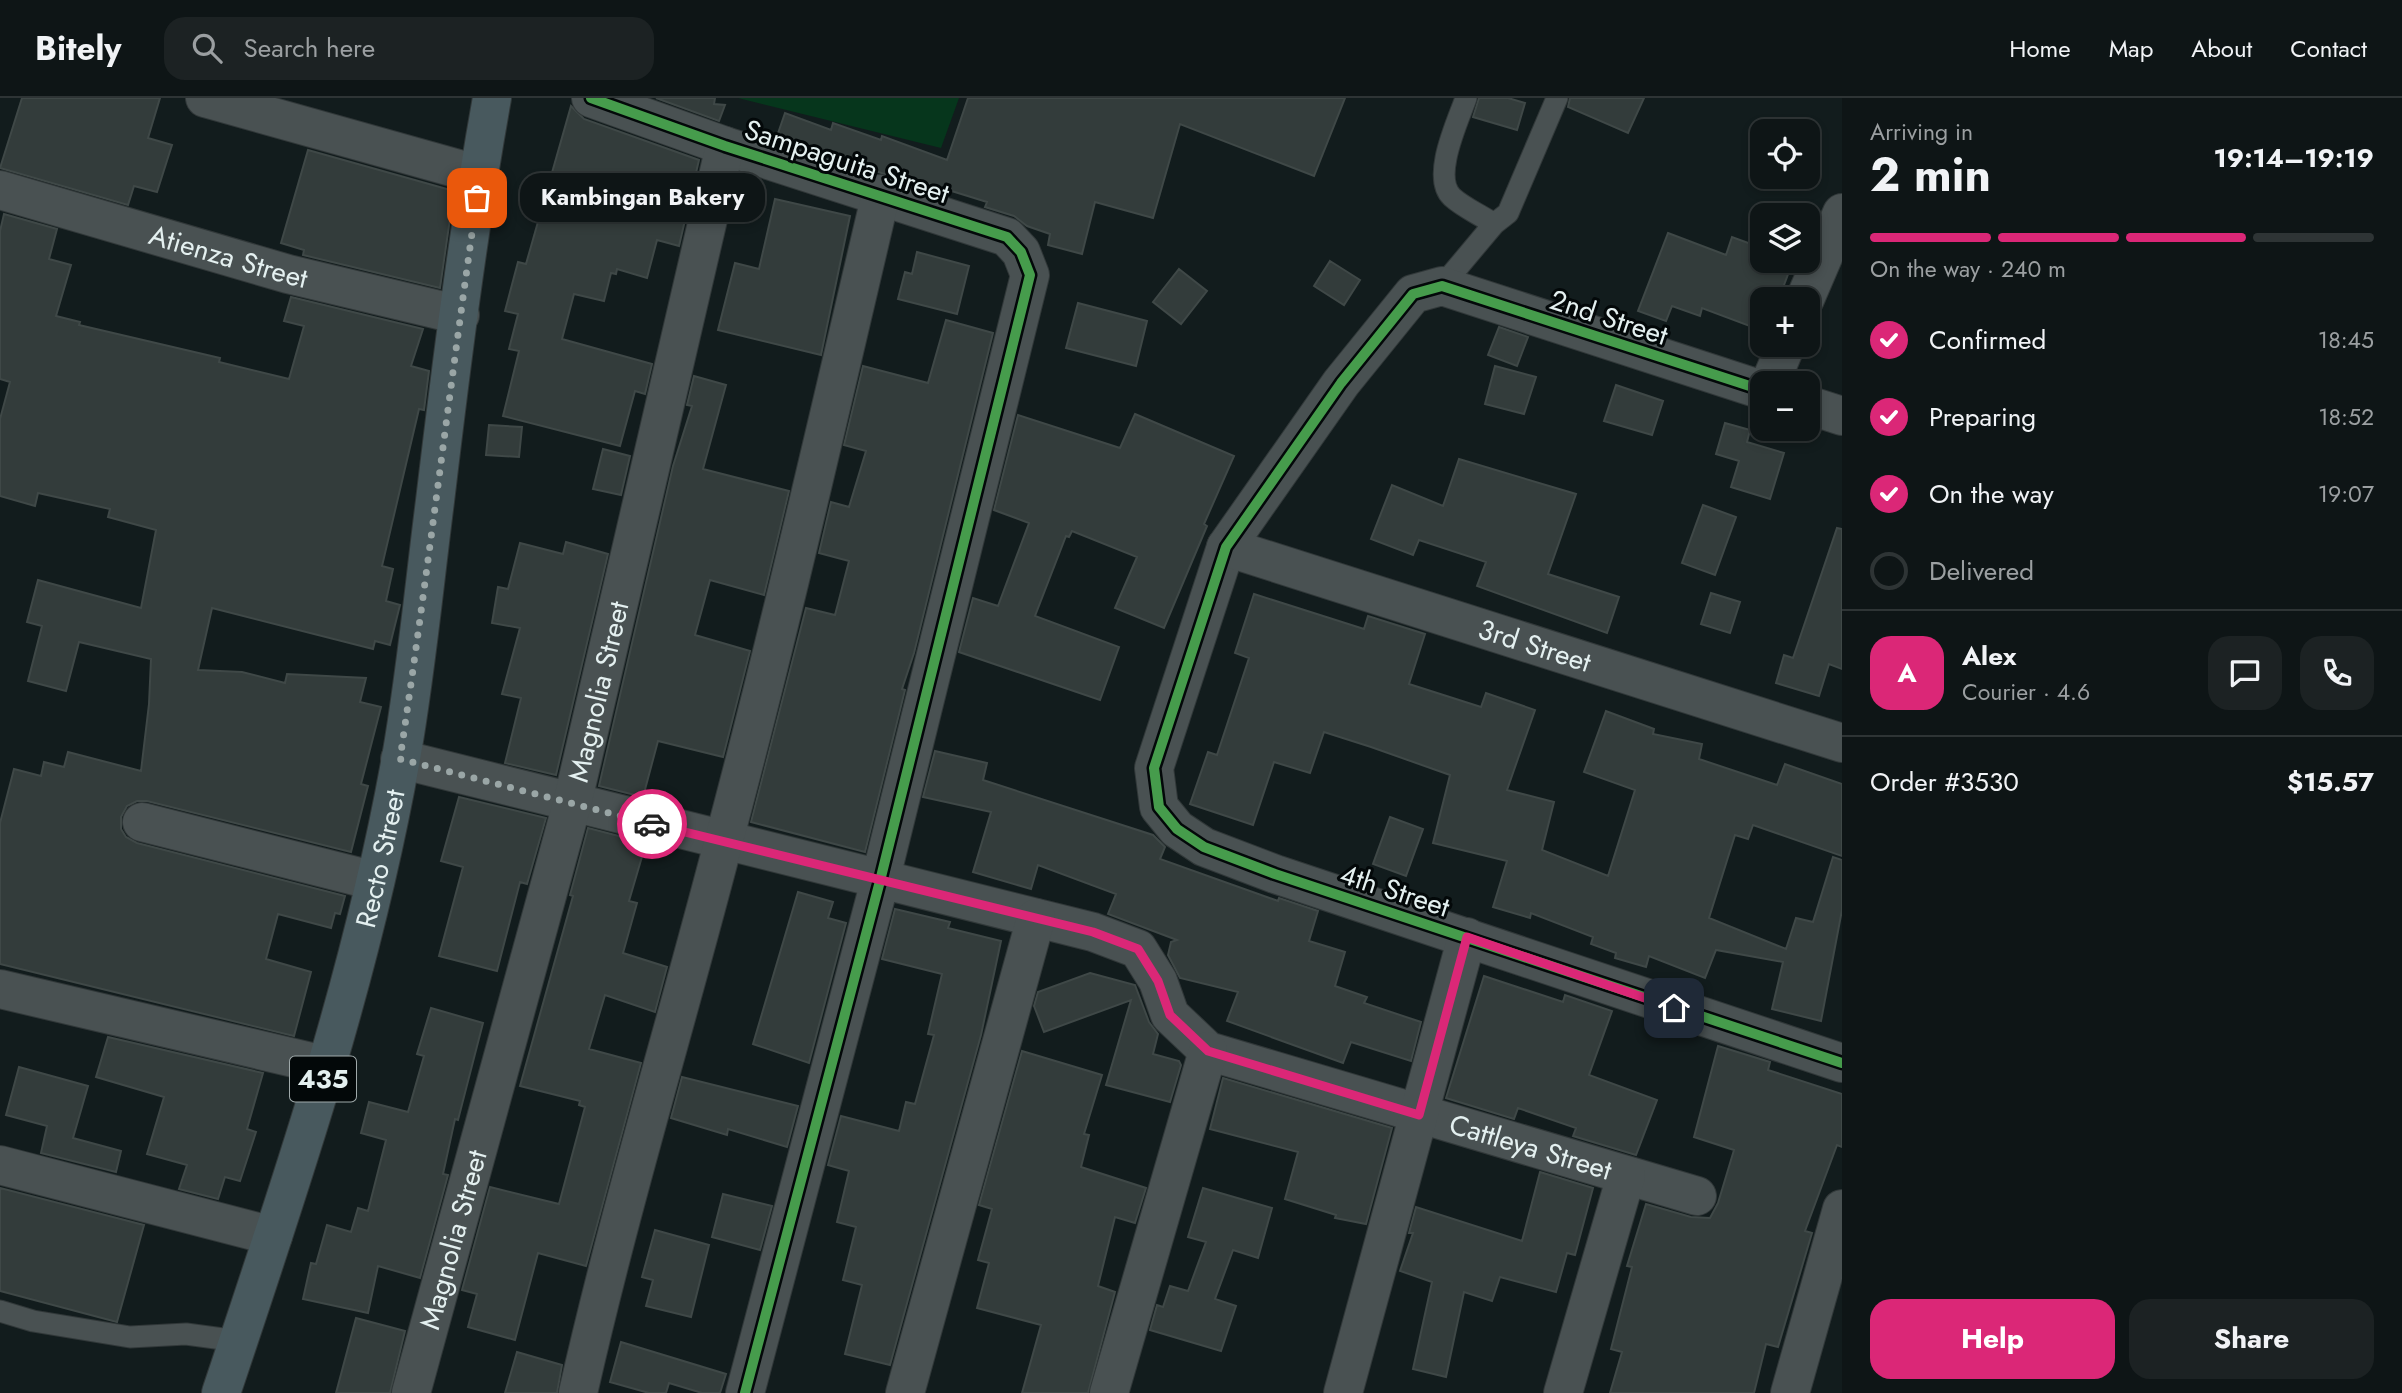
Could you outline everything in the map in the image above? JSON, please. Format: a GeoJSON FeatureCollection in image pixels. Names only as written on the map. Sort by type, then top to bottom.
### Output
{"type":"FeatureCollection","features":[{"type":"Feature","properties":{"kind":"main road","name":"Recto Street"},"geometry":{"type":"LineString","coordinates":[[220,1393],[328,1066],[374,881],[400,759],[425,604],[434,502],[492,98]]}},
{"type":"Feature","properties":{"kind":"street"},"geometry":{"type":"LineString","coordinates":[[205,98],[480,174]]}},
{"type":"Feature","properties":{"kind":"street","name":"Sampaguita Street"},"geometry":{"type":"LineString","coordinates":[[590,98],[725,146],[881,194],[1007,237],[1021,252],[1030,275],[880,881]]}},
{"type":"Feature","properties":{"kind":"street","name":"Magnolia Street"},"geometry":{"type":"LineString","coordinates":[[411,1393],[572,804],[725,146]]}},
{"type":"Feature","properties":{"kind":"street","name":"Atienza Street"},"geometry":{"type":"LineString","coordinates":[[0,190],[288,274],[460,315]]}},
{"type":"Feature","properties":{"kind":"street"},"geometry":{"type":"LineString","coordinates":[[578,1393],[602,1285],[724,841],[881,194]]}},
{"type":"Feature","properties":{"kind":"street"},"geometry":{"type":"LineString","coordinates":[[1810,287],[1842,213]]}},
{"type":"Feature","properties":{"kind":"street"},"geometry":{"type":"LineString","coordinates":[[1226,547],[1341,383],[1413,294],[1442,286]]}},
{"type":"Feature","properties":{"kind":"street","name":"2nd Street"},"geometry":{"type":"LineString","coordinates":[[1442,286],[1750,386]]}},
{"type":"Feature","properties":{"kind":"street"},"geometry":{"type":"LineString","coordinates":[[1820,409],[1842,416]]}},
{"type":"Feature","properties":{"kind":"street","name":"3rd Street"},"geometry":{"type":"LineString","coordinates":[[1226,547],[1842,743]]}},
{"type":"Feature","properties":{"kind":"street","name":"4th Street"},"geometry":{"type":"LineString","coordinates":[[1226,547],[1154,768],[1159,807],[1177,829],[1204,847],[1275,874],[1842,1063]]}},
{"type":"Feature","properties":{"kind":"street","name":"Cattleya Street"},"geometry":{"type":"LineString","coordinates":[[400,759],[880,881],[1093,932],[1138,949],[1158,981],[1170,1015],[1208,1051],[1697,1196]]}},
{"type":"Feature","properties":{"kind":"street"},"geometry":{"type":"LineString","coordinates":[[142,822],[374,881]]}},
{"type":"Feature","properties":{"kind":"street"},"geometry":{"type":"LineString","coordinates":[[745,1393],[880,881]]}},
{"type":"Feature","properties":{"kind":"street"},"geometry":{"type":"LineString","coordinates":[[905,1393],[1037,918]]}},
{"type":"Feature","properties":{"kind":"street"},"geometry":{"type":"LineString","coordinates":[[1343,1393],[1467,937]]}},
{"type":"Feature","properties":{"kind":"street"},"geometry":{"type":"LineString","coordinates":[[0,989],[328,1066]]}},
{"type":"Feature","properties":{"kind":"street"},"geometry":{"type":"LineString","coordinates":[[1109,1393],[1208,1051]]}},
{"type":"Feature","properties":{"kind":"street"},"geometry":{"type":"LineString","coordinates":[[0,1165],[273,1236]]}},
{"type":"Feature","properties":{"kind":"street"},"geometry":{"type":"LineString","coordinates":[[1563,1393],[1626,1176]]}},
{"type":"Feature","properties":{"kind":"street"},"geometry":{"type":"LineString","coordinates":[[1790,1393],[1842,1209]]}},
{"type":"Feature","properties":{"kind":"lane"},"geometry":{"type":"LineString","coordinates":[[1466,98],[1446,154],[1444,184],[1451,197],[1494,224]]}},
{"type":"Feature","properties":{"kind":"lane"},"geometry":{"type":"LineString","coordinates":[[1442,286],[1494,224],[1508,213],[1557,98]]}},
{"type":"Feature","properties":{"kind":"lane"},"geometry":{"type":"LineString","coordinates":[[0,1311],[33,1321],[130,1337],[186,1334],[238,1341]]}},
{"type":"Feature","properties":{"kind":"green space"},"geometry":{"type":"Polygon","coordinates":[[[738,98],[959,98],[941,148],[738,98]]]}},
{"type":"Feature","properties":{"kind":"building"},"geometry":{"type":"Polygon","coordinates":[[[22,98],[160,98],[148,138],[172,145],[157,192],[134,186],[128,205],[0,168],[22,98]]]}},
{"type":"Feature","properties":{"kind":"building"},"geometry":{"type":"Polygon","coordinates":[[[656,98],[715,98],[714,104],[725,105],[719,121],[656,98]]]}},
{"type":"Feature","properties":{"kind":"building"},"geometry":{"type":"Polygon","coordinates":[[[968,98],[1345,98],[1314,176],[1180,124],[1153,218],[1095,202],[1082,254],[1048,245],[1050,234],[1027,226],[1014,216],[985,207],[987,202],[929,184],[928,188],[776,139],[785,113],[831,130],[833,123],[881,140],[882,136],[947,160],[968,98]]]}},
{"type":"Feature","properties":{"kind":"building"},"geometry":{"type":"Polygon","coordinates":[[[1479,98],[1508,98],[1525,103],[1517,130],[1473,117],[1479,98]]]}},
{"type":"Feature","properties":{"kind":"building"},"geometry":{"type":"Polygon","coordinates":[[[1570,98],[1644,98],[1628,133],[1568,107],[1570,98]]]}},
{"type":"Feature","properties":{"kind":"building"},"geometry":{"type":"Polygon","coordinates":[[[571,106],[584,119],[699,160],[679,246],[657,240],[647,278],[617,269],[616,274],[611,273],[604,301],[574,294],[562,339],[652,364],[645,394],[635,391],[620,446],[503,416],[519,351],[509,349],[518,314],[505,311],[518,262],[526,264],[571,106]]]}},
{"type":"Feature","properties":{"kind":"building"},"geometry":{"type":"Polygon","coordinates":[[[308,150],[454,191],[440,288],[303,255],[304,250],[281,243],[308,150]]]}},
{"type":"Feature","properties":{"kind":"building"},"geometry":{"type":"Polygon","coordinates":[[[775,199],[850,216],[821,355],[718,330],[735,263],[759,269],[775,199]]]}},
{"type":"Feature","properties":{"kind":"building"},"geometry":{"type":"Polygon","coordinates":[[[4,214],[57,229],[49,259],[71,265],[56,316],[80,322],[79,325],[220,358],[219,362],[289,379],[304,326],[284,321],[291,297],[423,329],[411,366],[429,371],[424,410],[419,409],[382,566],[393,569],[386,601],[400,605],[390,645],[375,641],[373,649],[212,608],[198,670],[242,672],[285,683],[287,674],[366,678],[360,702],[381,707],[361,784],[368,786],[351,852],[147,801],[137,801],[127,806],[121,817],[121,829],[126,837],[137,843],[345,896],[340,914],[335,913],[331,928],[278,914],[266,959],[311,972],[294,1036],[0,964],[0,823],[14,769],[41,776],[44,762],[64,767],[68,752],[141,771],[149,704],[151,659],[79,642],[66,691],[28,681],[42,626],[27,622],[38,580],[141,608],[156,530],[108,517],[110,509],[38,493],[35,506],[0,496],[0,419],[10,382],[0,379],[0,231],[4,214]]]}},
{"type":"Feature","properties":{"kind":"building"},"geometry":{"type":"Polygon","coordinates":[[[1668,233],[1726,255],[1732,237],[1750,244],[1750,273],[1788,273],[1783,287],[1750,287],[1750,326],[1702,308],[1700,316],[1672,306],[1666,321],[1638,311],[1668,233]]]}},
{"type":"Feature","properties":{"kind":"building"},"geometry":{"type":"Polygon","coordinates":[[[917,252],[969,266],[957,314],[898,299],[905,272],[912,274],[917,252]]]}},
{"type":"Feature","properties":{"kind":"building"},"geometry":{"type":"Polygon","coordinates":[[[1330,261],[1360,280],[1344,305],[1314,286],[1330,261]]]}},
{"type":"Feature","properties":{"kind":"building"},"geometry":{"type":"Polygon","coordinates":[[[1179,269],[1207,291],[1181,324],[1153,302],[1179,269]]]}},
{"type":"Feature","properties":{"kind":"building"},"geometry":{"type":"Polygon","coordinates":[[[1078,303],[1147,321],[1136,366],[1066,348],[1078,303]]]}},
{"type":"Feature","properties":{"kind":"building"},"geometry":{"type":"Polygon","coordinates":[[[946,320],[993,333],[914,653],[902,689],[905,690],[865,852],[751,822],[806,608],[835,615],[849,561],[819,553],[831,502],[849,507],[866,451],[844,445],[863,366],[928,383],[946,320]]]}},
{"type":"Feature","properties":{"kind":"building"},"geometry":{"type":"Polygon","coordinates":[[[1499,327],[1528,337],[1517,366],[1488,355],[1499,327]]]}},
{"type":"Feature","properties":{"kind":"building"},"geometry":{"type":"Polygon","coordinates":[[[1495,366],[1536,377],[1524,414],[1485,404],[1495,366]]]}},
{"type":"Feature","properties":{"kind":"building"},"geometry":{"type":"Polygon","coordinates":[[[694,376],[726,385],[703,469],[789,491],[764,595],[710,580],[695,635],[750,651],[723,757],[658,741],[643,797],[599,786],[673,466],[692,406],[687,405],[694,376]]]}},
{"type":"Feature","properties":{"kind":"building"},"geometry":{"type":"Polygon","coordinates":[[[1616,385],[1663,401],[1652,435],[1604,421],[1616,385]]]}},
{"type":"Feature","properties":{"kind":"building"},"geometry":{"type":"Polygon","coordinates":[[[1135,414],[1234,456],[1204,524],[1207,526],[1164,628],[1115,608],[1137,557],[1072,531],[1069,537],[1066,536],[1035,616],[1119,647],[1100,700],[959,652],[973,598],[998,606],[1029,523],[994,510],[1018,415],[1120,448],[1135,414]]]}},
{"type":"Feature","properties":{"kind":"building"},"geometry":{"type":"Polygon","coordinates":[[[1725,423],[1750,430],[1747,442],[1784,453],[1770,499],[1731,487],[1739,461],[1716,454],[1725,423]]]}},
{"type":"Feature","properties":{"kind":"building"},"geometry":{"type":"Polygon","coordinates":[[[489,425],[522,427],[519,457],[486,455],[489,425]]]}},
{"type":"Feature","properties":{"kind":"building"},"geometry":{"type":"Polygon","coordinates":[[[603,449],[630,456],[621,495],[593,489],[603,449]]]}},
{"type":"Feature","properties":{"kind":"building"},"geometry":{"type":"Polygon","coordinates":[[[1459,459],[1576,494],[1548,574],[1619,597],[1607,633],[1477,586],[1486,562],[1419,540],[1413,555],[1371,539],[1392,485],[1443,506],[1459,459]]]}},
{"type":"Feature","properties":{"kind":"building"},"geometry":{"type":"Polygon","coordinates":[[[1703,505],[1736,517],[1715,575],[1682,563],[1703,505]]]}},
{"type":"Feature","properties":{"kind":"building"},"geometry":{"type":"Polygon","coordinates":[[[1837,528],[1842,529],[1842,669],[1829,664],[1819,696],[1776,683],[1784,655],[1793,658],[1837,528]]]}},
{"type":"Feature","properties":{"kind":"building"},"geometry":{"type":"Polygon","coordinates":[[[566,542],[608,554],[556,775],[505,763],[521,698],[502,694],[520,628],[492,623],[498,587],[508,589],[520,543],[563,554],[566,542]]]}},
{"type":"Feature","properties":{"kind":"building"},"geometry":{"type":"Polygon","coordinates":[[[1711,593],[1740,602],[1730,633],[1701,624],[1711,593]]]}},
{"type":"Feature","properties":{"kind":"building"},"geometry":{"type":"Polygon","coordinates":[[[1254,594],[1364,629],[1368,616],[1425,634],[1409,684],[1481,707],[1486,693],[1535,710],[1507,790],[1554,802],[1542,850],[1608,876],[1635,790],[1584,772],[1606,711],[1654,729],[1653,734],[1702,744],[1699,759],[1777,785],[1785,764],[1842,784],[1842,856],[1753,825],[1748,839],[1735,835],[1709,918],[1786,949],[1796,918],[1813,922],[1833,857],[1842,860],[1842,910],[1821,1021],[1772,1009],[1783,962],[1716,950],[1705,978],[1649,956],[1646,967],[1615,958],[1616,953],[1591,944],[1593,937],[1531,913],[1530,918],[1493,907],[1507,861],[1433,843],[1450,775],[1371,747],[1324,732],[1310,773],[1274,762],[1253,825],[1190,804],[1208,752],[1217,755],[1249,658],[1235,653],[1254,594]]]}},
{"type":"Feature","properties":{"kind":"building"},"geometry":{"type":"Polygon","coordinates":[[[935,751],[987,763],[983,780],[1153,835],[1165,847],[1160,859],[1278,901],[1279,898],[1318,911],[1309,941],[1345,952],[1335,986],[1367,997],[1364,1003],[1421,1022],[1411,1061],[1351,1042],[1343,1063],[1227,1021],[1238,992],[1180,978],[1168,955],[1171,942],[1177,940],[1108,914],[1116,894],[1038,865],[1031,889],[973,872],[991,812],[923,797],[935,751]]]}},
{"type":"Feature","properties":{"kind":"building"},"geometry":{"type":"Polygon","coordinates":[[[459,797],[546,818],[527,884],[520,882],[497,971],[439,956],[463,867],[441,861],[459,797]]]}},
{"type":"Feature","properties":{"kind":"building"},"geometry":{"type":"Polygon","coordinates":[[[1390,817],[1423,829],[1406,876],[1373,864],[1390,817]]]}},
{"type":"Feature","properties":{"kind":"building"},"geometry":{"type":"Polygon","coordinates":[[[588,828],[646,843],[629,901],[637,903],[623,953],[667,967],[655,1012],[605,995],[589,1049],[641,1063],[586,1266],[538,1253],[515,1340],[468,1327],[477,1294],[462,1290],[490,1187],[559,1204],[585,1107],[579,1105],[580,1101],[520,1086],[573,896],[570,895],[588,828]]]}},
{"type":"Feature","properties":{"kind":"building"},"geometry":{"type":"Polygon","coordinates":[[[798,892],[833,902],[828,918],[846,923],[809,1063],[753,1044],[798,892]]]}},
{"type":"Feature","properties":{"kind":"building"},"geometry":{"type":"Polygon","coordinates":[[[895,909],[950,922],[948,928],[1001,941],[981,1035],[890,1365],[845,1354],[862,1285],[843,1280],[856,1227],[837,1222],[849,1171],[828,1165],[841,1116],[899,1131],[906,1102],[915,1104],[934,1035],[928,1034],[942,974],[882,959],[895,909]]]}},
{"type":"Feature","properties":{"kind":"building"},"geometry":{"type":"Polygon","coordinates":[[[1090,973],[1135,985],[1149,1022],[1158,1034],[1153,1054],[1179,1061],[1181,1065],[1170,1102],[1106,1085],[1131,1000],[1044,1032],[1034,1006],[1038,992],[1090,973]]]}},
{"type":"Feature","properties":{"kind":"building"},"geometry":{"type":"Polygon","coordinates":[[[1484,976],[1563,1002],[1565,995],[1612,1011],[1589,1075],[1657,1100],[1636,1155],[1573,1136],[1576,1128],[1518,1108],[1514,1119],[1446,1098],[1484,976]]]}},
{"type":"Feature","properties":{"kind":"building"},"geometry":{"type":"Polygon","coordinates":[[[431,1008],[483,1023],[458,1120],[455,1119],[443,1174],[448,1175],[420,1278],[378,1266],[368,1313],[303,1299],[311,1263],[316,1264],[327,1225],[351,1232],[358,1208],[368,1211],[386,1140],[361,1133],[369,1102],[408,1112],[424,1056],[417,1054],[431,1008]]]}},
{"type":"Feature","properties":{"kind":"building"},"geometry":{"type":"Polygon","coordinates":[[[108,1037],[263,1073],[247,1129],[256,1132],[240,1181],[225,1177],[218,1199],[179,1189],[187,1165],[147,1154],[164,1097],[96,1077],[108,1037]]]}},
{"type":"Feature","properties":{"kind":"building"},"geometry":{"type":"Polygon","coordinates":[[[1718,1046],[1770,1062],[1768,1070],[1842,1094],[1842,1147],[1837,1145],[1805,1231],[1812,1233],[1778,1347],[1766,1344],[1754,1393],[1610,1393],[1622,1352],[1611,1349],[1632,1267],[1627,1266],[1646,1204],[1691,1217],[1710,1218],[1718,1203],[1734,1150],[1694,1137],[1718,1046]]]}},
{"type":"Feature","properties":{"kind":"building"},"geometry":{"type":"Polygon","coordinates":[[[1022,1051],[1102,1075],[1084,1134],[1089,1135],[1081,1167],[1146,1188],[1135,1223],[1115,1217],[1098,1286],[1115,1292],[1088,1393],[1022,1393],[1041,1325],[977,1308],[989,1263],[978,1260],[992,1209],[979,1205],[1022,1051]]]}},
{"type":"Feature","properties":{"kind":"building"},"geometry":{"type":"Polygon","coordinates":[[[19,1067],[88,1086],[73,1138],[121,1151],[116,1172],[41,1153],[47,1126],[6,1115],[19,1067]]]}},
{"type":"Feature","properties":{"kind":"building"},"geometry":{"type":"Polygon","coordinates":[[[682,1077],[798,1106],[787,1147],[728,1129],[727,1135],[671,1118],[682,1077]]]}},
{"type":"Feature","properties":{"kind":"building"},"geometry":{"type":"Polygon","coordinates":[[[1223,1078],[1392,1128],[1366,1224],[1335,1218],[1336,1215],[1285,1199],[1298,1152],[1210,1129],[1223,1078]]]}},
{"type":"Feature","properties":{"kind":"building"},"geometry":{"type":"Polygon","coordinates":[[[1540,1172],[1593,1188],[1575,1255],[1567,1253],[1556,1292],[1500,1277],[1492,1301],[1464,1292],[1446,1377],[1413,1369],[1432,1282],[1400,1271],[1413,1233],[1409,1233],[1416,1207],[1522,1241],[1540,1172]]]}},
{"type":"Feature","properties":{"kind":"building"},"geometry":{"type":"Polygon","coordinates":[[[0,1188],[144,1225],[117,1322],[0,1291],[0,1188]]]}},
{"type":"Feature","properties":{"kind":"building"},"geometry":{"type":"Polygon","coordinates":[[[1203,1188],[1272,1208],[1258,1258],[1233,1250],[1215,1299],[1236,1306],[1221,1351],[1150,1330],[1157,1305],[1163,1307],[1170,1286],[1188,1291],[1206,1242],[1188,1237],[1203,1188]]]}},
{"type":"Feature","properties":{"kind":"building"},"geometry":{"type":"Polygon","coordinates":[[[723,1194],[772,1206],[760,1250],[712,1237],[723,1194]]]}},
{"type":"Feature","properties":{"kind":"building"},"geometry":{"type":"Polygon","coordinates":[[[655,1230],[709,1245],[691,1317],[646,1306],[653,1280],[642,1277],[655,1230]]]}},
{"type":"Feature","properties":{"kind":"building"},"geometry":{"type":"Polygon","coordinates":[[[356,1318],[405,1331],[390,1393],[336,1393],[356,1318]]]}},
{"type":"Feature","properties":{"kind":"building"},"geometry":{"type":"Polygon","coordinates":[[[621,1342],[726,1374],[720,1393],[702,1393],[669,1383],[666,1393],[649,1393],[610,1382],[621,1342]]]}},
{"type":"Feature","properties":{"kind":"building"},"geometry":{"type":"Polygon","coordinates":[[[517,1352],[562,1365],[557,1393],[505,1393],[517,1352]]]}},
{"type":"Feature","properties":{"kind":"cycle path"},"geometry":{"type":"LineString","coordinates":[[591,98],[725,146],[1007,237],[1021,252],[1030,275],[880,881],[745,1393]]}},
{"type":"Feature","properties":{"kind":"cycle path"},"geometry":{"type":"LineString","coordinates":[[1750,386],[1442,286],[1413,294],[1341,383],[1226,547],[1154,768],[1159,807],[1177,829],[1204,847],[1275,874],[1842,1063]]}},
{"type":"Feature","properties":{"kind":"way so far"},"geometry":{"type":"LineString","coordinates":[[477,198],[434,502],[425,604],[400,759],[652,824]]}},
{"type":"Feature","properties":{"kind":"place","name":"Kambingan Bakery"},"geometry":{"type":"Point","coordinates":[477,198]}},
{"type":"Feature","properties":{"kind":"route"},"geometry":{"type":"LineString","coordinates":[[652,824],[1093,932],[1138,949],[1158,981],[1170,1015],[1208,1051],[1419,1115],[1467,937],[1674,1008]]}}]}
